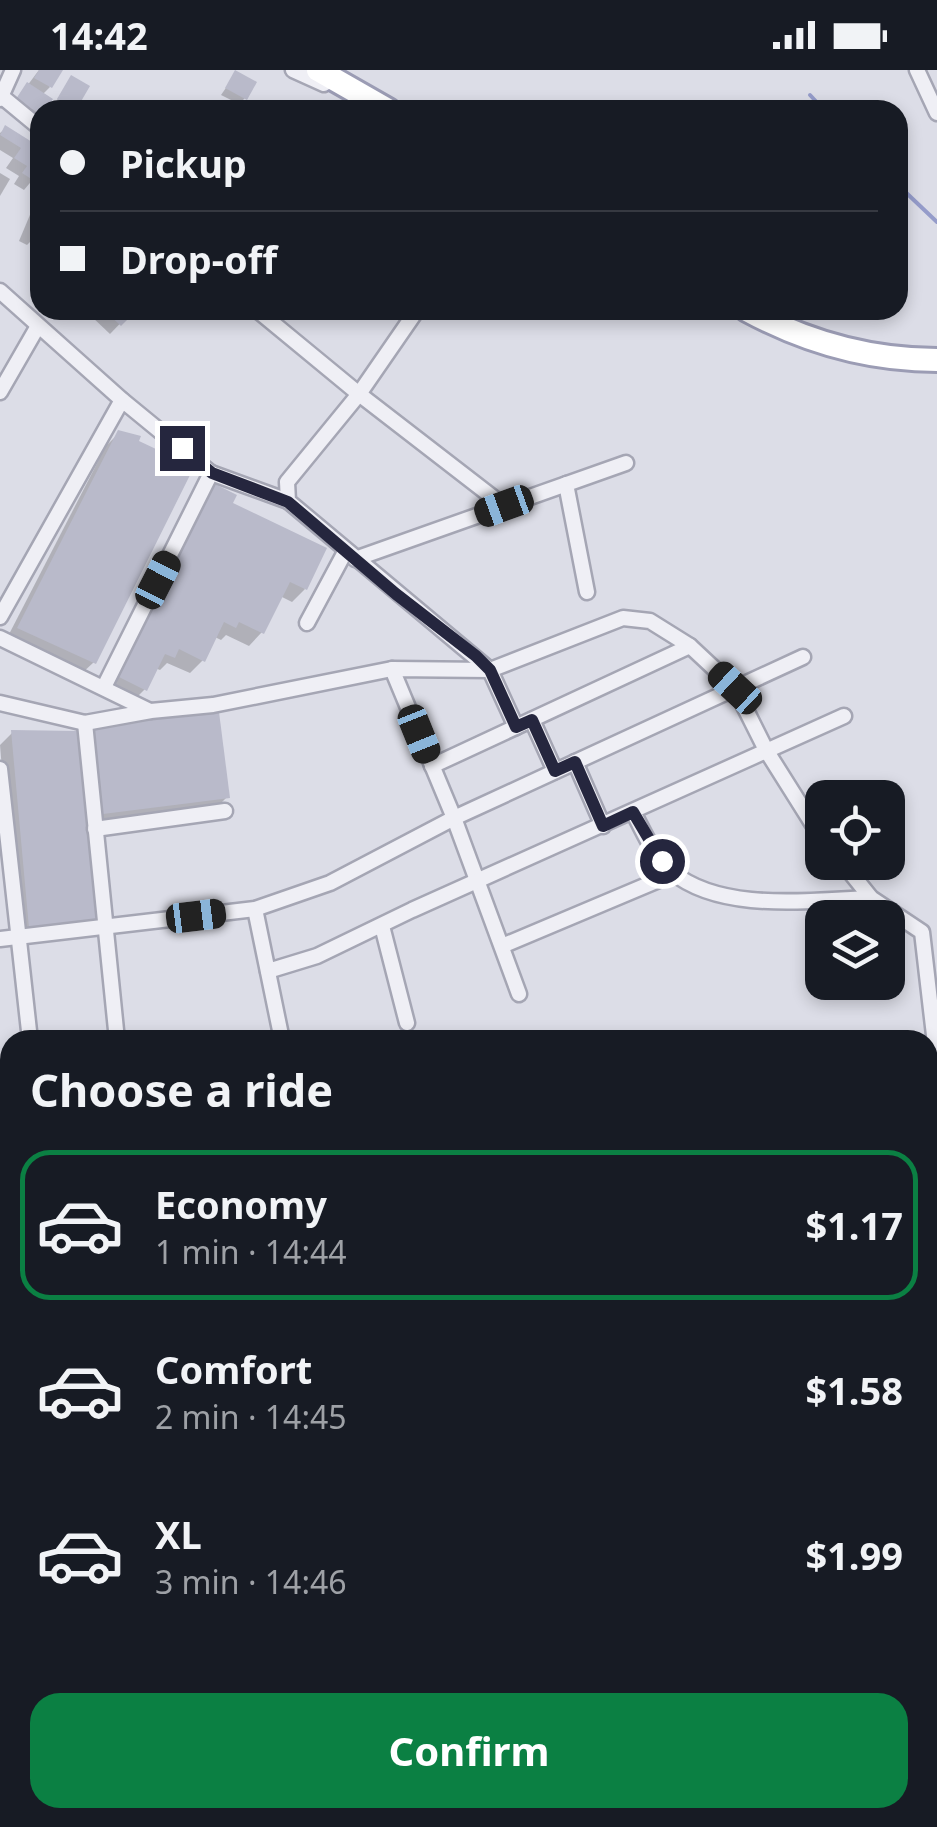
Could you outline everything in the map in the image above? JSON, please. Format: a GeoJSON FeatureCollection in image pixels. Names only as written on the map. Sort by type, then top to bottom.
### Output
{"type":"FeatureCollection","features":[{"type":"Feature","properties":{"kind":"main road"},"geometry":{"type":"LineString","coordinates":[[318,70],[369,100]]}},
{"type":"Feature","properties":{"kind":"main road"},"geometry":{"type":"LineString","coordinates":[[771,320],[832,346],[893,359],[937,360]]}},
{"type":"Feature","properties":{"kind":"street"},"geometry":{"type":"LineString","coordinates":[[14,70],[0,97],[30,120]]}},
{"type":"Feature","properties":{"kind":"street"},"geometry":{"type":"LineString","coordinates":[[293,70],[363,100]]}},
{"type":"Feature","properties":{"kind":"street"},"geometry":{"type":"LineString","coordinates":[[916,70],[937,113]]}},
{"type":"Feature","properties":{"kind":"street"},"geometry":{"type":"LineString","coordinates":[[0,292],[30,319]]}},
{"type":"Feature","properties":{"kind":"street"},"geometry":{"type":"LineString","coordinates":[[31,320],[212,473],[288,502],[490,670],[516,727]]}},
{"type":"Feature","properties":{"kind":"street"},"geometry":{"type":"LineString","coordinates":[[270,320],[358,394],[504,506]]}},
{"type":"Feature","properties":{"kind":"street"},"geometry":{"type":"LineString","coordinates":[[288,502],[287,482],[411,320]]}},
{"type":"Feature","properties":{"kind":"street"},"geometry":{"type":"LineString","coordinates":[[0,392],[38,326]]}},
{"type":"Feature","properties":{"kind":"street"},"geometry":{"type":"LineString","coordinates":[[0,617],[122,400]]}},
{"type":"Feature","properties":{"kind":"street"},"geometry":{"type":"LineString","coordinates":[[307,623],[350,555],[626,463]]}},
{"type":"Feature","properties":{"kind":"street"},"geometry":{"type":"LineString","coordinates":[[104,687],[212,473]]}},
{"type":"Feature","properties":{"kind":"street"},"geometry":{"type":"LineString","coordinates":[[566,484],[586,592]]}},
{"type":"Feature","properties":{"kind":"street"},"geometry":{"type":"LineString","coordinates":[[0,703],[84,722],[213,705],[392,669],[490,670],[623,618],[650,621],[690,646],[735,688],[766,750],[805,813]]}},
{"type":"Feature","properties":{"kind":"street"},"geometry":{"type":"LineString","coordinates":[[0,638],[151,711]]}},
{"type":"Feature","properties":{"kind":"street"},"geometry":{"type":"LineString","coordinates":[[432,766],[690,646]]}},
{"type":"Feature","properties":{"kind":"street"},"geometry":{"type":"LineString","coordinates":[[0,939],[255,909],[330,883],[454,818],[802,657]]}},
{"type":"Feature","properties":{"kind":"street"},"geometry":{"type":"LineString","coordinates":[[392,669],[454,818],[519,994]]}},
{"type":"Feature","properties":{"kind":"street"},"geometry":{"type":"LineString","coordinates":[[268,971],[317,956],[844,716]]}},
{"type":"Feature","properties":{"kind":"street"},"geometry":{"type":"LineString","coordinates":[[532,720],[555,771]]}},
{"type":"Feature","properties":{"kind":"street"},"geometry":{"type":"LineString","coordinates":[[84,722],[116,1030]]}},
{"type":"Feature","properties":{"kind":"street"},"geometry":{"type":"LineString","coordinates":[[575,762],[603,826]]}},
{"type":"Feature","properties":{"kind":"street"},"geometry":{"type":"LineString","coordinates":[[0,769],[29,1030]]}},
{"type":"Feature","properties":{"kind":"street"},"geometry":{"type":"LineString","coordinates":[[96,829],[225,811]]}},
{"type":"Feature","properties":{"kind":"street"},"geometry":{"type":"LineString","coordinates":[[633,812],[674,874],[721,897],[871,898]]}},
{"type":"Feature","properties":{"kind":"street"},"geometry":{"type":"LineString","coordinates":[[502,946],[674,874]]}},
{"type":"Feature","properties":{"kind":"street"},"geometry":{"type":"LineString","coordinates":[[856,880],[871,898],[922,932],[933,1030]]}},
{"type":"Feature","properties":{"kind":"street"},"geometry":{"type":"LineString","coordinates":[[255,909],[280,1030]]}},
{"type":"Feature","properties":{"kind":"street"},"geometry":{"type":"LineString","coordinates":[[382,926],[406,1023]]}},
{"type":"Feature","properties":{"kind":"building"},"geometry":{"type":"Polygon","coordinates":[[[39,70],[63,70],[52,88],[34,78],[39,70]]]}},
{"type":"Feature","properties":{"kind":"building"},"geometry":{"type":"Polygon","coordinates":[[[235,70],[257,82],[247,100],[225,88],[235,70]]]}},
{"type":"Feature","properties":{"kind":"building"},"geometry":{"type":"Polygon","coordinates":[[[71,75],[90,86],[82,100],[57,99],[71,75]]]}},
{"type":"Feature","properties":{"kind":"building"},"geometry":{"type":"Polygon","coordinates":[[[27,82],[53,99],[30,100],[30,108],[16,99],[27,82]]]}},
{"type":"Feature","properties":{"kind":"building"},"geometry":{"type":"Polygon","coordinates":[[[5,125],[30,141],[30,178],[22,173],[27,166],[14,158],[21,148],[0,135],[5,125]]]}},
{"type":"Feature","properties":{"kind":"building"},"geometry":{"type":"Polygon","coordinates":[[[118,430],[141,436],[139,441],[194,467],[96,664],[17,628],[118,430]]]}},
{"type":"Feature","properties":{"kind":"building"},"geometry":{"type":"Polygon","coordinates":[[[213,483],[237,495],[233,503],[327,548],[307,590],[290,582],[264,634],[239,622],[236,628],[224,622],[205,662],[179,649],[175,658],[165,654],[147,691],[119,677],[213,483]]]}},
{"type":"Feature","properties":{"kind":"building"},"geometry":{"type":"Polygon","coordinates":[[[219,712],[230,798],[103,814],[92,727],[219,712]]]}},
{"type":"Feature","properties":{"kind":"building"},"geometry":{"type":"Polygon","coordinates":[[[11,730],[78,731],[96,921],[29,928],[11,730]]]}},
{"type":"Feature","properties":{"kind":"waterway"},"geometry":{"type":"LineString","coordinates":[[810,95],[815,100]]}},
{"type":"Feature","properties":{"kind":"waterway"},"geometry":{"type":"LineString","coordinates":[[908,194],[937,222]]}},
{"type":"Feature","properties":{"kind":"route"},"geometry":{"type":"LineString","coordinates":[[182,448],[212,473],[288,502],[476,656],[490,670],[516,727],[532,720],[555,771],[575,762],[603,826],[633,812],[662,861]]}}]}
